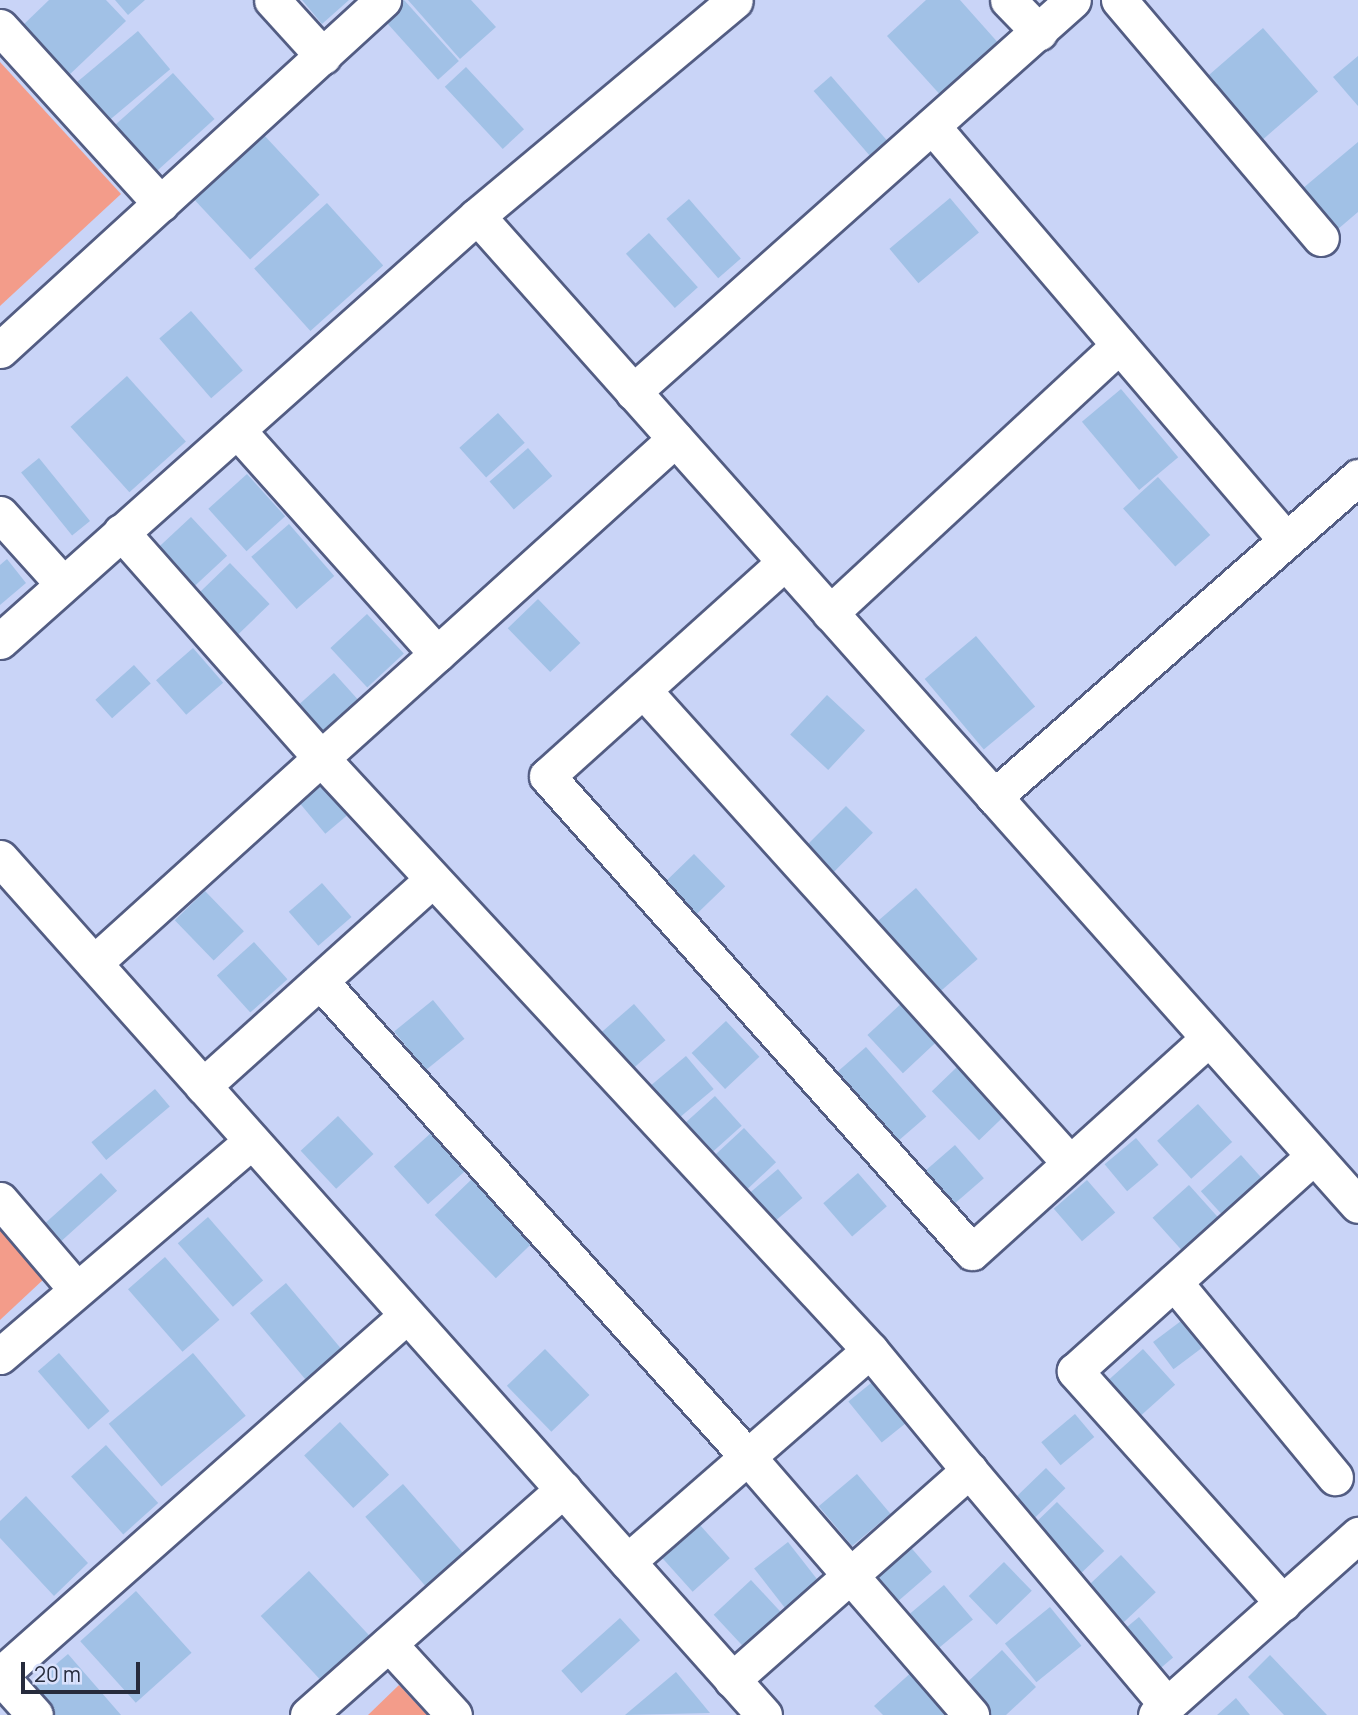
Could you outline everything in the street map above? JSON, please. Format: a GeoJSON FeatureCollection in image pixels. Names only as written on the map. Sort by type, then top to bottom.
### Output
{"type":"FeatureCollection","features":[{"type":"Feature","properties":{"kind":"street"},"geometry":{"type":"LineString","coordinates":[[272,0],[323,56]]}},
{"type":"Feature","properties":{"kind":"street"},"geometry":{"type":"LineString","coordinates":[[0,350],[383,0]]}},
{"type":"Feature","properties":{"kind":"street"},"geometry":{"type":"LineString","coordinates":[[0,641],[477,216],[735,0]]}},
{"type":"Feature","properties":{"kind":"street"},"geometry":{"type":"LineString","coordinates":[[1008,0],[1039,32]]}},
{"type":"Feature","properties":{"kind":"street"},"geometry":{"type":"LineString","coordinates":[[633,392],[1073,0]]}},
{"type":"Feature","properties":{"kind":"street"},"geometry":{"type":"LineString","coordinates":[[1119,0],[1321,238]]}},
{"type":"Feature","properties":{"kind":"street"},"geometry":{"type":"LineString","coordinates":[[0,27],[161,204]]}},
{"type":"Feature","properties":{"kind":"street"},"geometry":{"type":"LineString","coordinates":[[932,127],[1286,540]]}},
{"type":"Feature","properties":{"kind":"street"},"geometry":{"type":"LineString","coordinates":[[477,216],[1358,1205]]}},
{"type":"Feature","properties":{"kind":"street"},"geometry":{"type":"LineString","coordinates":[[830,613],[1119,345]]}},
{"type":"Feature","properties":{"kind":"street"},"geometry":{"type":"LineString","coordinates":[[237,430],[437,654]]}},
{"type":"Feature","properties":{"kind":"street"},"geometry":{"type":"LineString","coordinates":[[94,963],[675,439]]}},
{"type":"Feature","properties":{"kind":"street"},"geometry":{"type":"LineString","coordinates":[[994,797],[1358,477]]}},
{"type":"Feature","properties":{"kind":"street"},"geometry":{"type":"LineString","coordinates":[[0,514],[63,584]]}},
{"type":"Feature","properties":{"kind":"street"},"geometry":{"type":"LineString","coordinates":[[121,532],[320,758],[870,1350],[1162,1710],[1358,1535]]}},
{"type":"Feature","properties":{"kind":"street"},"geometry":{"type":"LineString","coordinates":[[785,562],[547,776],[972,1252],[1209,1038]]}},
{"type":"Feature","properties":{"kind":"street"},"geometry":{"type":"LineString","coordinates":[[643,690],[1070,1163]]}},
{"type":"Feature","properties":{"kind":"street"},"geometry":{"type":"LineString","coordinates":[[0,858],[764,1715]]}},
{"type":"Feature","properties":{"kind":"street"},"geometry":{"type":"LineString","coordinates":[[203,1086],[432,880]]}},
{"type":"Feature","properties":{"kind":"street"},"geometry":{"type":"LineString","coordinates":[[320,981],[746,1455],[971,1715]]}},
{"type":"Feature","properties":{"kind":"street"},"geometry":{"type":"LineString","coordinates":[[0,1356],[252,1141]]}},
{"type":"Feature","properties":{"kind":"street"},"geometry":{"type":"LineString","coordinates":[[1283,1602],[1075,1371],[1314,1156]]}},
{"type":"Feature","properties":{"kind":"street"},"geometry":{"type":"LineString","coordinates":[[0,1200],[77,1290]]}},
{"type":"Feature","properties":{"kind":"street"},"geometry":{"type":"LineString","coordinates":[[1174,1282],[1335,1477]]}},
{"type":"Feature","properties":{"kind":"street"},"geometry":{"type":"LineString","coordinates":[[35,1715],[0,1676],[407,1315]]}},
{"type":"Feature","properties":{"kind":"street"},"geometry":{"type":"LineString","coordinates":[[627,1562],[746,1455],[870,1350]]}},
{"type":"Feature","properties":{"kind":"street"},"geometry":{"type":"LineString","coordinates":[[732,1680],[969,1470]]}},
{"type":"Feature","properties":{"kind":"street"},"geometry":{"type":"LineString","coordinates":[[308,1715],[563,1489]]}},
{"type":"Feature","properties":{"kind":"street"},"geometry":{"type":"LineString","coordinates":[[388,1643],[454,1715]]}},
{"type":"Feature","properties":{"kind":"shaded area"},"geometry":{"type":"Polygon","coordinates":[[[0,62],[121,194],[0,306],[0,62]]]}},
{"type":"Feature","properties":{"kind":"shaded area"},"geometry":{"type":"Polygon","coordinates":[[[0,1229],[45,1278],[0,1320],[0,1229]]]}},
{"type":"Feature","properties":{"kind":"shaded area"},"geometry":{"type":"Polygon","coordinates":[[[399,1685],[427,1715],[368,1715],[399,1685]]]}},
{"type":"Feature","properties":{"kind":"building"},"geometry":{"type":"Polygon","coordinates":[[[49,0],[106,0],[126,21],[67,77],[20,28],[49,0]]]}},
{"type":"Feature","properties":{"kind":"building"},"geometry":{"type":"Polygon","coordinates":[[[115,0],[145,0],[128,15],[115,0]]]}},
{"type":"Feature","properties":{"kind":"building"},"geometry":{"type":"Polygon","coordinates":[[[302,0],[349,0],[322,24],[302,0]]]}},
{"type":"Feature","properties":{"kind":"building"},"geometry":{"type":"Polygon","coordinates":[[[404,0],[459,61],[438,80],[383,19],[404,0]]]}},
{"type":"Feature","properties":{"kind":"building"},"geometry":{"type":"Polygon","coordinates":[[[408,0],[471,0],[496,27],[460,59],[408,0]]]}},
{"type":"Feature","properties":{"kind":"building"},"geometry":{"type":"Polygon","coordinates":[[[926,0],[960,0],[1001,46],[944,99],[887,36],[926,0]]]}},
{"type":"Feature","properties":{"kind":"building"},"geometry":{"type":"Polygon","coordinates":[[[1263,28],[1318,91],[1258,144],[1203,80],[1263,28]]]}},
{"type":"Feature","properties":{"kind":"building"},"geometry":{"type":"Polygon","coordinates":[[[138,31],[170,69],[108,121],[76,83],[138,31]]]}},
{"type":"Feature","properties":{"kind":"building"},"geometry":{"type":"Polygon","coordinates":[[[1358,56],[1358,106],[1333,77],[1358,56]]]}},
{"type":"Feature","properties":{"kind":"building"},"geometry":{"type":"Polygon","coordinates":[[[466,67],[524,129],[503,149],[445,87],[466,67]]]}},
{"type":"Feature","properties":{"kind":"building"},"geometry":{"type":"Polygon","coordinates":[[[173,73],[214,119],[154,174],[112,128],[173,73]]]}},
{"type":"Feature","properties":{"kind":"building"},"geometry":{"type":"Polygon","coordinates":[[[831,76],[887,140],[869,155],[814,91],[831,76]]]}},
{"type":"Feature","properties":{"kind":"building"},"geometry":{"type":"Polygon","coordinates":[[[263,134],[320,195],[250,259],[194,199],[263,134]]]}},
{"type":"Feature","properties":{"kind":"building"},"geometry":{"type":"Polygon","coordinates":[[[1358,142],[1358,212],[1331,235],[1296,194],[1358,142]]]}},
{"type":"Feature","properties":{"kind":"building"},"geometry":{"type":"Polygon","coordinates":[[[950,198],[979,232],[918,283],[889,249],[950,198]]]}},
{"type":"Feature","properties":{"kind":"building"},"geometry":{"type":"Polygon","coordinates":[[[689,199],[741,259],[718,278],[666,219],[689,199]]]}},
{"type":"Feature","properties":{"kind":"building"},"geometry":{"type":"Polygon","coordinates":[[[327,203],[383,265],[310,331],[254,269],[327,203]]]}},
{"type":"Feature","properties":{"kind":"building"},"geometry":{"type":"Polygon","coordinates":[[[649,233],[698,287],[675,308],[626,254],[649,233]]]}},
{"type":"Feature","properties":{"kind":"building"},"geometry":{"type":"Polygon","coordinates":[[[191,311],[243,371],[211,398],[159,339],[191,311]]]}},
{"type":"Feature","properties":{"kind":"building"},"geometry":{"type":"Polygon","coordinates":[[[127,376],[186,441],[129,492],[71,427],[127,376]]]}},
{"type":"Feature","properties":{"kind":"building"},"geometry":{"type":"Polygon","coordinates":[[[1121,389],[1178,457],[1139,490],[1082,422],[1121,389]]]}},
{"type":"Feature","properties":{"kind":"building"},"geometry":{"type":"Polygon","coordinates":[[[498,413],[525,443],[486,478],[459,448],[498,413]]]}},
{"type":"Feature","properties":{"kind":"building"},"geometry":{"type":"Polygon","coordinates":[[[528,448],[552,476],[514,509],[490,481],[528,448]]]}},
{"type":"Feature","properties":{"kind":"building"},"geometry":{"type":"Polygon","coordinates":[[[39,458],[90,521],[72,535],[21,472],[39,458]]]}},
{"type":"Feature","properties":{"kind":"building"},"geometry":{"type":"Polygon","coordinates":[[[247,474],[285,516],[246,551],[208,509],[247,474]]]}},
{"type":"Feature","properties":{"kind":"building"},"geometry":{"type":"Polygon","coordinates":[[[1158,477],[1210,535],[1175,566],[1123,508],[1158,477]]]}},
{"type":"Feature","properties":{"kind":"building"},"geometry":{"type":"Polygon","coordinates":[[[191,517],[227,556],[193,588],[157,549],[191,517]]]}},
{"type":"Feature","properties":{"kind":"building"},"geometry":{"type":"Polygon","coordinates":[[[289,524],[334,576],[297,609],[251,557],[289,524]]]}},
{"type":"Feature","properties":{"kind":"building"},"geometry":{"type":"Polygon","coordinates":[[[7,559],[26,583],[0,605],[0,565],[7,559]]]}},
{"type":"Feature","properties":{"kind":"building"},"geometry":{"type":"Polygon","coordinates":[[[230,563],[270,604],[234,639],[194,598],[230,563]]]}},
{"type":"Feature","properties":{"kind":"building"},"geometry":{"type":"Polygon","coordinates":[[[538,599],[580,643],[550,672],[508,628],[538,599]]]}},
{"type":"Feature","properties":{"kind":"building"},"geometry":{"type":"Polygon","coordinates":[[[367,614],[404,653],[367,688],[330,648],[367,614]]]}},
{"type":"Feature","properties":{"kind":"building"},"geometry":{"type":"Polygon","coordinates":[[[976,636],[1035,706],[984,750],[925,679],[976,636]]]}},
{"type":"Feature","properties":{"kind":"building"},"geometry":{"type":"Polygon","coordinates":[[[193,648],[223,683],[186,715],[156,680],[193,648]]]}},
{"type":"Feature","properties":{"kind":"building"},"geometry":{"type":"Polygon","coordinates":[[[134,665],[151,684],[112,718],[95,700],[134,665]]]}},
{"type":"Feature","properties":{"kind":"building"},"geometry":{"type":"Polygon","coordinates":[[[334,673],[366,709],[327,743],[295,708],[334,673]]]}},
{"type":"Feature","properties":{"kind":"building"},"geometry":{"type":"Polygon","coordinates":[[[827,695],[865,730],[828,770],[790,734],[827,695]]]}},
{"type":"Feature","properties":{"kind":"building"},"geometry":{"type":"Polygon","coordinates":[[[322,766],[357,807],[325,834],[291,792],[322,766]]]}},
{"type":"Feature","properties":{"kind":"building"},"geometry":{"type":"Polygon","coordinates":[[[846,806],[873,833],[834,872],[807,845],[846,806]]]}},
{"type":"Feature","properties":{"kind":"building"},"geometry":{"type":"Polygon","coordinates":[[[694,854],[725,886],[691,919],[660,887],[694,854]]]}},
{"type":"Feature","properties":{"kind":"building"},"geometry":{"type":"Polygon","coordinates":[[[322,883],[352,917],[318,946],[289,912],[322,883]]]}},
{"type":"Feature","properties":{"kind":"building"},"geometry":{"type":"Polygon","coordinates":[[[916,888],[978,959],[938,993],[877,922],[916,888]]]}},
{"type":"Feature","properties":{"kind":"building"},"geometry":{"type":"Polygon","coordinates":[[[205,891],[244,931],[214,960],[175,920],[205,891]]]}},
{"type":"Feature","properties":{"kind":"building"},"geometry":{"type":"Polygon","coordinates":[[[254,942],[287,979],[250,1013],[217,975],[254,942]]]}},
{"type":"Feature","properties":{"kind":"building"},"geometry":{"type":"Polygon","coordinates":[[[433,1000],[464,1039],[426,1070],[394,1031],[433,1000]]]}},
{"type":"Feature","properties":{"kind":"building"},"geometry":{"type":"Polygon","coordinates":[[[904,1001],[939,1039],[903,1073],[867,1035],[904,1001]]]}},
{"type":"Feature","properties":{"kind":"building"},"geometry":{"type":"Polygon","coordinates":[[[634,1004],[665,1040],[625,1075],[594,1039],[634,1004]]]}},
{"type":"Feature","properties":{"kind":"building"},"geometry":{"type":"Polygon","coordinates":[[[726,1021],[759,1057],[725,1089],[692,1053],[726,1021]]]}},
{"type":"Feature","properties":{"kind":"building"},"geometry":{"type":"Polygon","coordinates":[[[866,1047],[926,1116],[887,1151],[827,1081],[866,1047]]]}},
{"type":"Feature","properties":{"kind":"building"},"geometry":{"type":"Polygon","coordinates":[[[686,1056],[714,1089],[672,1124],[644,1091],[686,1056]]]}},
{"type":"Feature","properties":{"kind":"building"},"geometry":{"type":"Polygon","coordinates":[[[957,1067],[1004,1116],[979,1140],[932,1091],[957,1067]]]}},
{"type":"Feature","properties":{"kind":"building"},"geometry":{"type":"Polygon","coordinates":[[[155,1089],[170,1107],[106,1160],[91,1142],[155,1089]]]}},
{"type":"Feature","properties":{"kind":"building"},"geometry":{"type":"Polygon","coordinates":[[[715,1096],[742,1126],[704,1160],[677,1130],[715,1096]]]}},
{"type":"Feature","properties":{"kind":"building"},"geometry":{"type":"Polygon","coordinates":[[[1198,1104],[1232,1142],[1191,1179],[1157,1141],[1198,1104]]]}},
{"type":"Feature","properties":{"kind":"building"},"geometry":{"type":"Polygon","coordinates":[[[338,1116],[373,1154],[336,1189],[301,1151],[338,1116]]]}},
{"type":"Feature","properties":{"kind":"building"},"geometry":{"type":"Polygon","coordinates":[[[744,1128],[776,1162],[739,1196],[707,1162],[744,1128]]]}},
{"type":"Feature","properties":{"kind":"building"},"geometry":{"type":"Polygon","coordinates":[[[431,1133],[465,1171],[428,1204],[394,1166],[431,1133]]]}},
{"type":"Feature","properties":{"kind":"building"},"geometry":{"type":"Polygon","coordinates":[[[1136,1138],[1158,1165],[1127,1191],[1105,1164],[1136,1138]]]}},
{"type":"Feature","properties":{"kind":"building"},"geometry":{"type":"Polygon","coordinates":[[[955,1145],[984,1178],[946,1211],[917,1178],[955,1145]]]}},
{"type":"Feature","properties":{"kind":"building"},"geometry":{"type":"Polygon","coordinates":[[[1241,1155],[1272,1190],[1232,1226],[1201,1191],[1241,1155]]]}},
{"type":"Feature","properties":{"kind":"building"},"geometry":{"type":"Polygon","coordinates":[[[778,1169],[802,1198],[769,1226],[745,1197],[778,1169]]]}},
{"type":"Feature","properties":{"kind":"building"},"geometry":{"type":"Polygon","coordinates":[[[101,1173],[117,1191],[56,1246],[40,1228],[101,1173]]]}},
{"type":"Feature","properties":{"kind":"building"},"geometry":{"type":"Polygon","coordinates":[[[858,1173],[887,1206],[852,1236],[823,1203],[858,1173]]]}},
{"type":"Feature","properties":{"kind":"building"},"geometry":{"type":"Polygon","coordinates":[[[475,1176],[536,1239],[496,1278],[435,1215],[475,1176]]]}},
{"type":"Feature","properties":{"kind":"building"},"geometry":{"type":"Polygon","coordinates":[[[1087,1180],[1115,1212],[1082,1241],[1054,1209],[1087,1180]]]}},
{"type":"Feature","properties":{"kind":"building"},"geometry":{"type":"Polygon","coordinates":[[[1189,1185],[1225,1225],[1189,1258],[1153,1218],[1189,1185]]]}},
{"type":"Feature","properties":{"kind":"building"},"geometry":{"type":"Polygon","coordinates":[[[208,1217],[263,1280],[233,1307],[178,1243],[208,1217]]]}},
{"type":"Feature","properties":{"kind":"building"},"geometry":{"type":"Polygon","coordinates":[[[165,1257],[219,1320],[182,1352],[128,1289],[165,1257]]]}},
{"type":"Feature","properties":{"kind":"building"},"geometry":{"type":"Polygon","coordinates":[[[286,1283],[343,1351],[307,1381],[250,1313],[286,1283]]]}},
{"type":"Feature","properties":{"kind":"building"},"geometry":{"type":"Polygon","coordinates":[[[1189,1315],[1209,1342],[1174,1369],[1153,1342],[1189,1315]]]}},
{"type":"Feature","properties":{"kind":"building"},"geometry":{"type":"Polygon","coordinates":[[[545,1349],[589,1395],[551,1432],[507,1386],[545,1349]]]}},
{"type":"Feature","properties":{"kind":"building"},"geometry":{"type":"Polygon","coordinates":[[[1143,1349],[1175,1385],[1136,1419],[1104,1384],[1143,1349]]]}},
{"type":"Feature","properties":{"kind":"building"},"geometry":{"type":"Polygon","coordinates":[[[59,1353],[110,1411],[88,1429],[38,1371],[59,1353]]]}},
{"type":"Feature","properties":{"kind":"building"},"geometry":{"type":"Polygon","coordinates":[[[193,1353],[246,1416],[161,1487],[109,1424],[193,1353]]]}},
{"type":"Feature","properties":{"kind":"building"},"geometry":{"type":"Polygon","coordinates":[[[881,1375],[914,1416],[882,1443],[848,1401],[881,1375]]]}},
{"type":"Feature","properties":{"kind":"building"},"geometry":{"type":"Polygon","coordinates":[[[1075,1414],[1094,1437],[1061,1465],[1041,1442],[1075,1414]]]}},
{"type":"Feature","properties":{"kind":"building"},"geometry":{"type":"Polygon","coordinates":[[[340,1422],[389,1475],[353,1508],[304,1455],[340,1422]]]}},
{"type":"Feature","properties":{"kind":"building"},"geometry":{"type":"Polygon","coordinates":[[[106,1445],[158,1503],[123,1534],[71,1476],[106,1445]]]}},
{"type":"Feature","properties":{"kind":"building"},"geometry":{"type":"Polygon","coordinates":[[[1046,1468],[1065,1488],[1028,1524],[1009,1504],[1046,1468]]]}},
{"type":"Feature","properties":{"kind":"building"},"geometry":{"type":"Polygon","coordinates":[[[857,1474],[890,1514],[852,1546],[819,1506],[857,1474]]]}},
{"type":"Feature","properties":{"kind":"building"},"geometry":{"type":"Polygon","coordinates":[[[403,1484],[468,1559],[430,1592],[365,1517],[403,1484]]]}},
{"type":"Feature","properties":{"kind":"building"},"geometry":{"type":"Polygon","coordinates":[[[26,1496],[88,1563],[54,1596],[0,1538],[0,1521],[26,1496]]]}},
{"type":"Feature","properties":{"kind":"building"},"geometry":{"type":"Polygon","coordinates":[[[1057,1502],[1104,1551],[1078,1577],[1030,1528],[1057,1502]]]}},
{"type":"Feature","properties":{"kind":"building"},"geometry":{"type":"Polygon","coordinates":[[[699,1524],[730,1558],[693,1592],[662,1557],[699,1524]]]}},
{"type":"Feature","properties":{"kind":"building"},"geometry":{"type":"Polygon","coordinates":[[[788,1542],[821,1584],[787,1610],[754,1568],[788,1542]]]}},
{"type":"Feature","properties":{"kind":"building"},"geometry":{"type":"Polygon","coordinates":[[[907,1543],[932,1572],[892,1606],[867,1578],[907,1543]]]}},
{"type":"Feature","properties":{"kind":"building"},"geometry":{"type":"Polygon","coordinates":[[[1121,1555],[1156,1592],[1118,1628],[1083,1590],[1121,1555]]]}},
{"type":"Feature","properties":{"kind":"building"},"geometry":{"type":"Polygon","coordinates":[[[1004,1562],[1032,1591],[997,1625],[969,1596],[1004,1562]]]}},
{"type":"Feature","properties":{"kind":"building"},"geometry":{"type":"Polygon","coordinates":[[[309,1571],[369,1635],[321,1680],[261,1616],[309,1571]]]}},
{"type":"Feature","properties":{"kind":"building"},"geometry":{"type":"Polygon","coordinates":[[[751,1580],[782,1613],[744,1648],[714,1615],[751,1580]]]}},
{"type":"Feature","properties":{"kind":"building"},"geometry":{"type":"Polygon","coordinates":[[[944,1585],[973,1619],[935,1652],[906,1617],[944,1585]]]}},
{"type":"Feature","properties":{"kind":"building"},"geometry":{"type":"Polygon","coordinates":[[[136,1591],[192,1653],[136,1703],[80,1641],[136,1591]]]}},
{"type":"Feature","properties":{"kind":"building"},"geometry":{"type":"Polygon","coordinates":[[[1050,1607],[1081,1646],[1036,1682],[1005,1644],[1050,1607]]]}},
{"type":"Feature","properties":{"kind":"building"},"geometry":{"type":"Polygon","coordinates":[[[1139,1617],[1173,1658],[1154,1674],[1120,1633],[1139,1617]]]}},
{"type":"Feature","properties":{"kind":"building"},"geometry":{"type":"Polygon","coordinates":[[[620,1618],[640,1640],[581,1693],[561,1671],[620,1618]]]}},
{"type":"Feature","properties":{"kind":"building"},"geometry":{"type":"Polygon","coordinates":[[[1002,1650],[1036,1687],[1006,1715],[988,1715],[962,1687],[1002,1650]]]}},
{"type":"Feature","properties":{"kind":"building"},"geometry":{"type":"Polygon","coordinates":[[[68,1654],[121,1715],[52,1715],[28,1688],[68,1654]]]}},
{"type":"Feature","properties":{"kind":"building"},"geometry":{"type":"Polygon","coordinates":[[[1270,1655],[1327,1715],[1284,1715],[1248,1677],[1270,1655]]]}},
{"type":"Feature","properties":{"kind":"building"},"geometry":{"type":"Polygon","coordinates":[[[914,1670],[951,1712],[947,1715],[883,1715],[874,1706],[914,1670]]]}},
{"type":"Feature","properties":{"kind":"building"},"geometry":{"type":"Polygon","coordinates":[[[676,1672],[710,1713],[625,1715],[676,1672]]]}},
{"type":"Feature","properties":{"kind":"building"},"geometry":{"type":"Polygon","coordinates":[[[1236,1698],[1250,1715],[1217,1715],[1236,1698]]]}}]}
